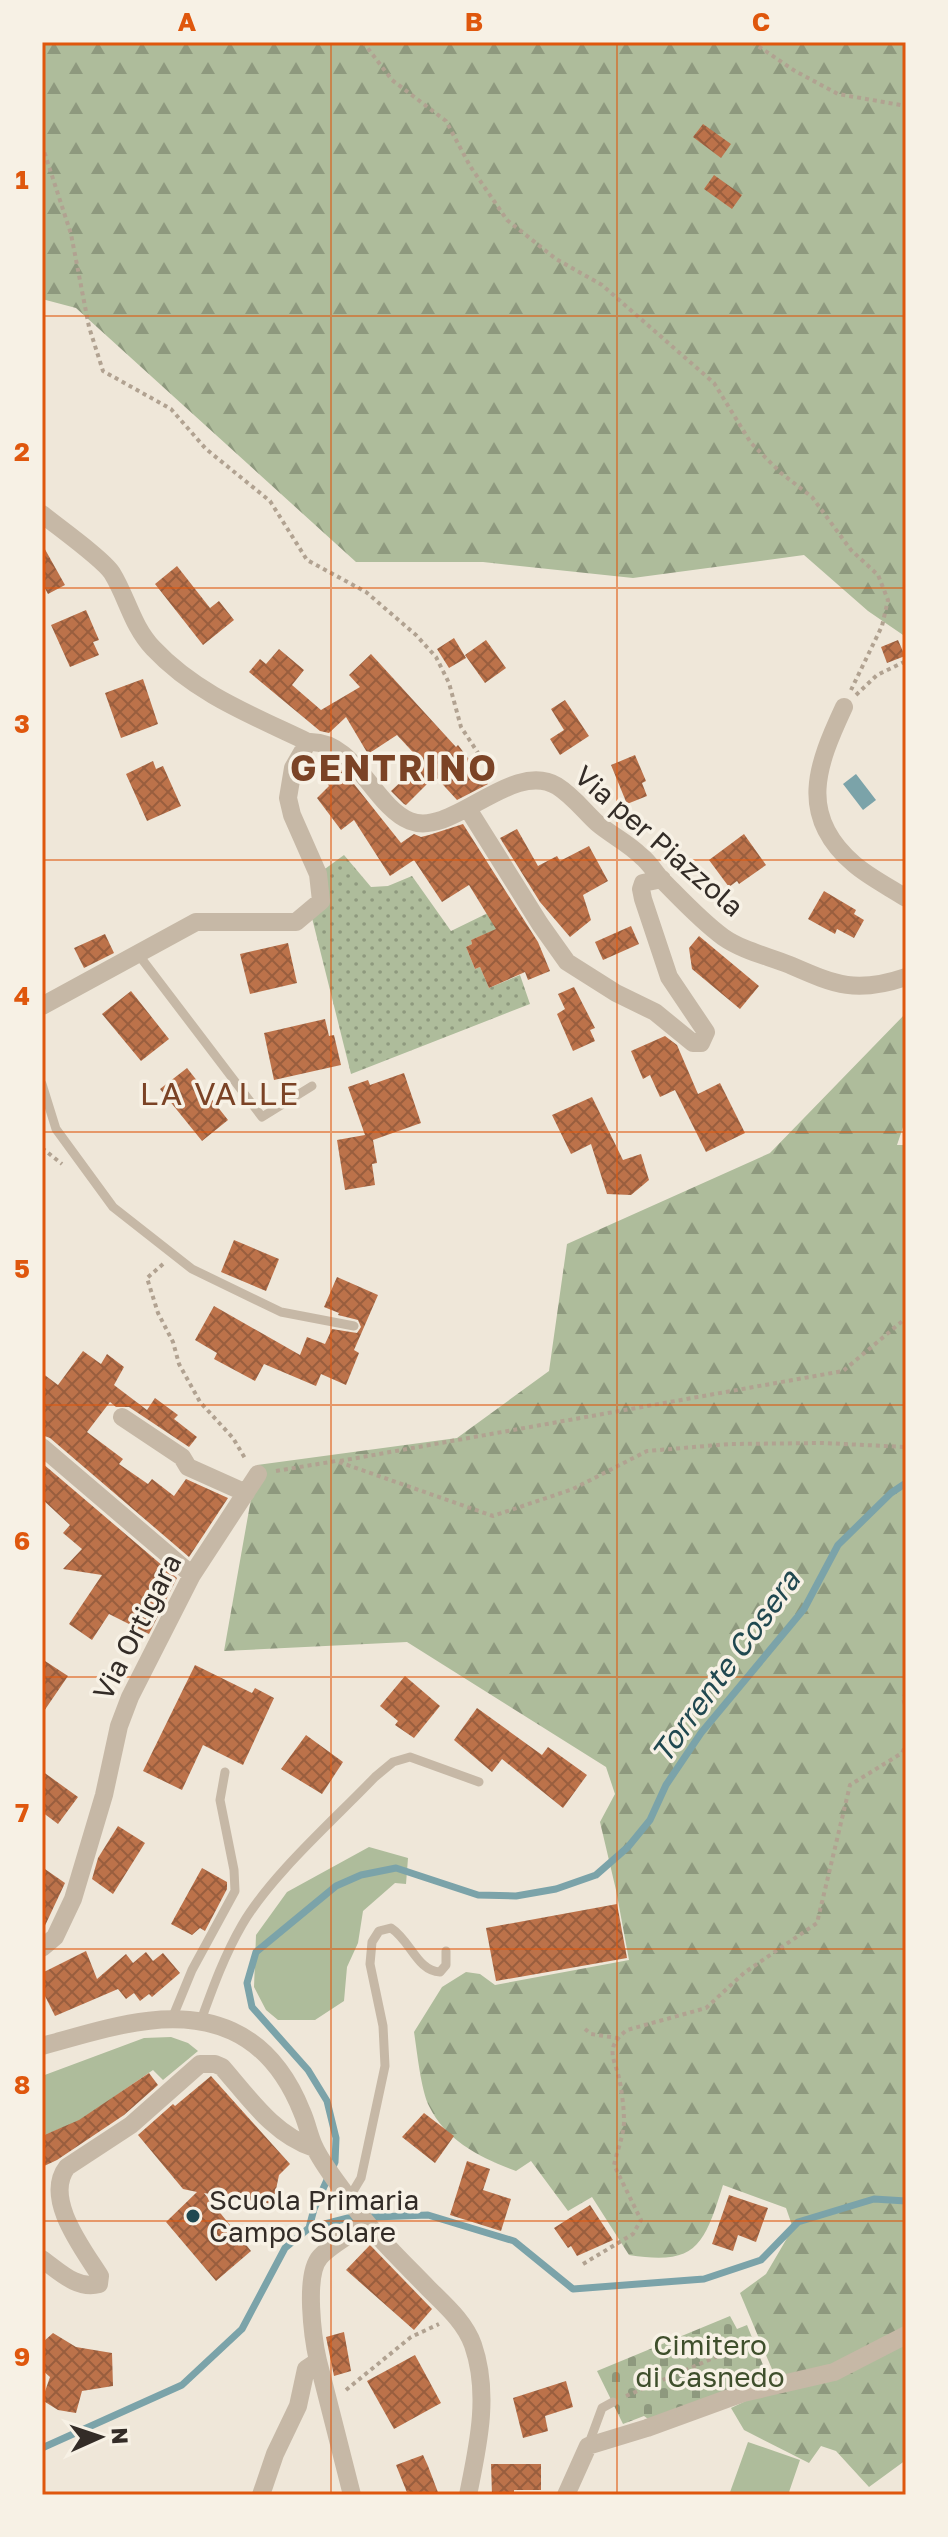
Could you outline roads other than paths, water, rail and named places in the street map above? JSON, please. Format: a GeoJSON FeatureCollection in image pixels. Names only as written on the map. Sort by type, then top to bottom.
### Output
{"type":"FeatureCollection","features":[{"type":"Feature","properties":{"kind":"street"},"geometry":{"type":"LineString","coordinates":[[42,514],[111,571],[134,622],[151,647],[194,685],[308,742],[293,768],[288,798],[292,815],[318,874],[321,901],[296,922],[196,922],[42,1006]]}},
{"type":"Feature","properties":{"kind":"street"},"geometry":{"type":"LineString","coordinates":[[844,707],[819,768],[816,790],[819,810],[836,847],[856,866],[906,898]]}},
{"type":"Feature","properties":{"kind":"street","name":"Via per Piazzola"},"geometry":{"type":"LineString","coordinates":[[308,742],[316,741],[338,751],[352,762],[400,816],[413,823],[426,824],[468,809],[509,785],[534,780],[554,784],[642,856],[724,937],[823,980],[850,987],[888,983],[906,977]]}},
{"type":"Feature","properties":{"kind":"street"},"geometry":{"type":"LineString","coordinates":[[468,809],[567,962],[616,993],[655,1012],[693,1043],[701,1043],[706,1032],[669,977],[643,899],[643,883],[662,879]]}},
{"type":"Feature","properties":{"kind":"street"},"geometry":{"type":"LineString","coordinates":[[122,1417],[182,1457],[188,1467],[246,1493]]}},
{"type":"Feature","properties":{"kind":"street"},"geometry":{"type":"LineString","coordinates":[[42,1447],[192,1575]]}},
{"type":"Feature","properties":{"kind":"street","name":"Via Ortigara"},"geometry":{"type":"LineString","coordinates":[[42,1948],[55,1937],[73,1899],[104,1795],[119,1726],[130,1697],[192,1575],[258,1474]]}},
{"type":"Feature","properties":{"kind":"street"},"geometry":{"type":"LineString","coordinates":[[42,2046],[135,2022],[171,2021],[200,2023],[229,2030],[256,2044],[273,2060],[303,2113],[314,2148],[366,2224],[456,2316],[472,2342],[480,2368],[482,2401],[468,2495]]}},
{"type":"Feature","properties":{"kind":"street"},"geometry":{"type":"LineString","coordinates":[[42,2259],[74,2281],[86,2285],[99,2284],[100,2276],[70,2230],[59,2190],[62,2174],[74,2162],[131,2125],[200,2064],[207,2062],[222,2067],[262,2114],[294,2141],[314,2148]]}},
{"type":"Feature","properties":{"kind":"street"},"geometry":{"type":"LineString","coordinates":[[352,2495],[311,2326],[313,2272],[318,2258],[366,2224]]}},
{"type":"Feature","properties":{"kind":"street"},"geometry":{"type":"LineString","coordinates":[[566,2495],[588,2446],[743,2393],[834,2372],[906,2335]]}},
{"type":"Feature","properties":{"kind":"street"},"geometry":{"type":"LineString","coordinates":[[261,2495],[275,2454],[298,2406],[306,2369],[318,2361]]}},
{"type":"Feature","properties":{"kind":"lane"},"geometry":{"type":"LineString","coordinates":[[138,954],[262,1117],[312,1086]]}},
{"type":"Feature","properties":{"kind":"lane"},"geometry":{"type":"LineString","coordinates":[[42,1084],[56,1129],[113,1207],[192,1269],[281,1312],[354,1326]]}},
{"type":"Feature","properties":{"kind":"lane"},"geometry":{"type":"LineString","coordinates":[[200,2023],[242,1924],[271,1885],[375,1777],[393,1762],[410,1757],[479,1782]]}},
{"type":"Feature","properties":{"kind":"lane"},"geometry":{"type":"LineString","coordinates":[[171,2021],[192,1970],[235,1891],[234,1870],[220,1800],[225,1772]]}},
{"type":"Feature","properties":{"kind":"lane"},"geometry":{"type":"LineString","coordinates":[[348,2197],[361,2178],[385,2066],[383,2026],[370,1964],[372,1942],[379,1931],[391,1928],[403,1936],[420,1963],[430,1971],[440,1972],[446,1965],[446,1951]]}},
{"type":"Feature","properties":{"kind":"lane"},"geometry":{"type":"LineString","coordinates":[[588,2446],[602,2408],[613,2402]]}},
{"type":"Feature","properties":{"kind":"water"},"geometry":{"type":"Polygon","coordinates":[[[856,774],[876,800],[863,810],[843,784],[856,774]]]}},
{"type":"Feature","properties":{"kind":"waterway","name":"Torrente Cosera"},"geometry":{"type":"LineString","coordinates":[[309,2228],[335,2162],[336,2138],[327,2101],[308,2070],[252,2007],[247,1983],[256,1952],[336,1886],[361,1875],[396,1868],[478,1895],[516,1896],[556,1889],[596,1875],[628,1847],[650,1820],[666,1785],[701,1733],[804,1609],[838,1545],[891,1493],[906,1483]]}},
{"type":"Feature","properties":{"kind":"waterway"},"geometry":{"type":"LineString","coordinates":[[42,2448],[182,2385],[242,2329],[285,2248],[309,2228],[348,2218],[428,2215],[514,2241],[573,2289],[704,2279],[761,2260],[798,2222],[874,2199],[906,2201]]}},
{"type":"Feature","properties":{"kind":"place","name":"Scuola Primaria Campo Solare"},"geometry":{"type":"Point","coordinates":[193,2216]}},
{"type":"Feature","properties":{"kind":"district","name":"GENTRINO"},"geometry":{"type":"Point","coordinates":[394,768]}},
{"type":"Feature","properties":{"kind":"district","name":"LA VALLE"},"geometry":{"type":"Point","coordinates":[220,1094]}},
{"type":"Feature","properties":{"kind":"park label","name":"Cimitero di Casnedo"},"geometry":{"type":"Point","coordinates":[710,2361]}}]}
